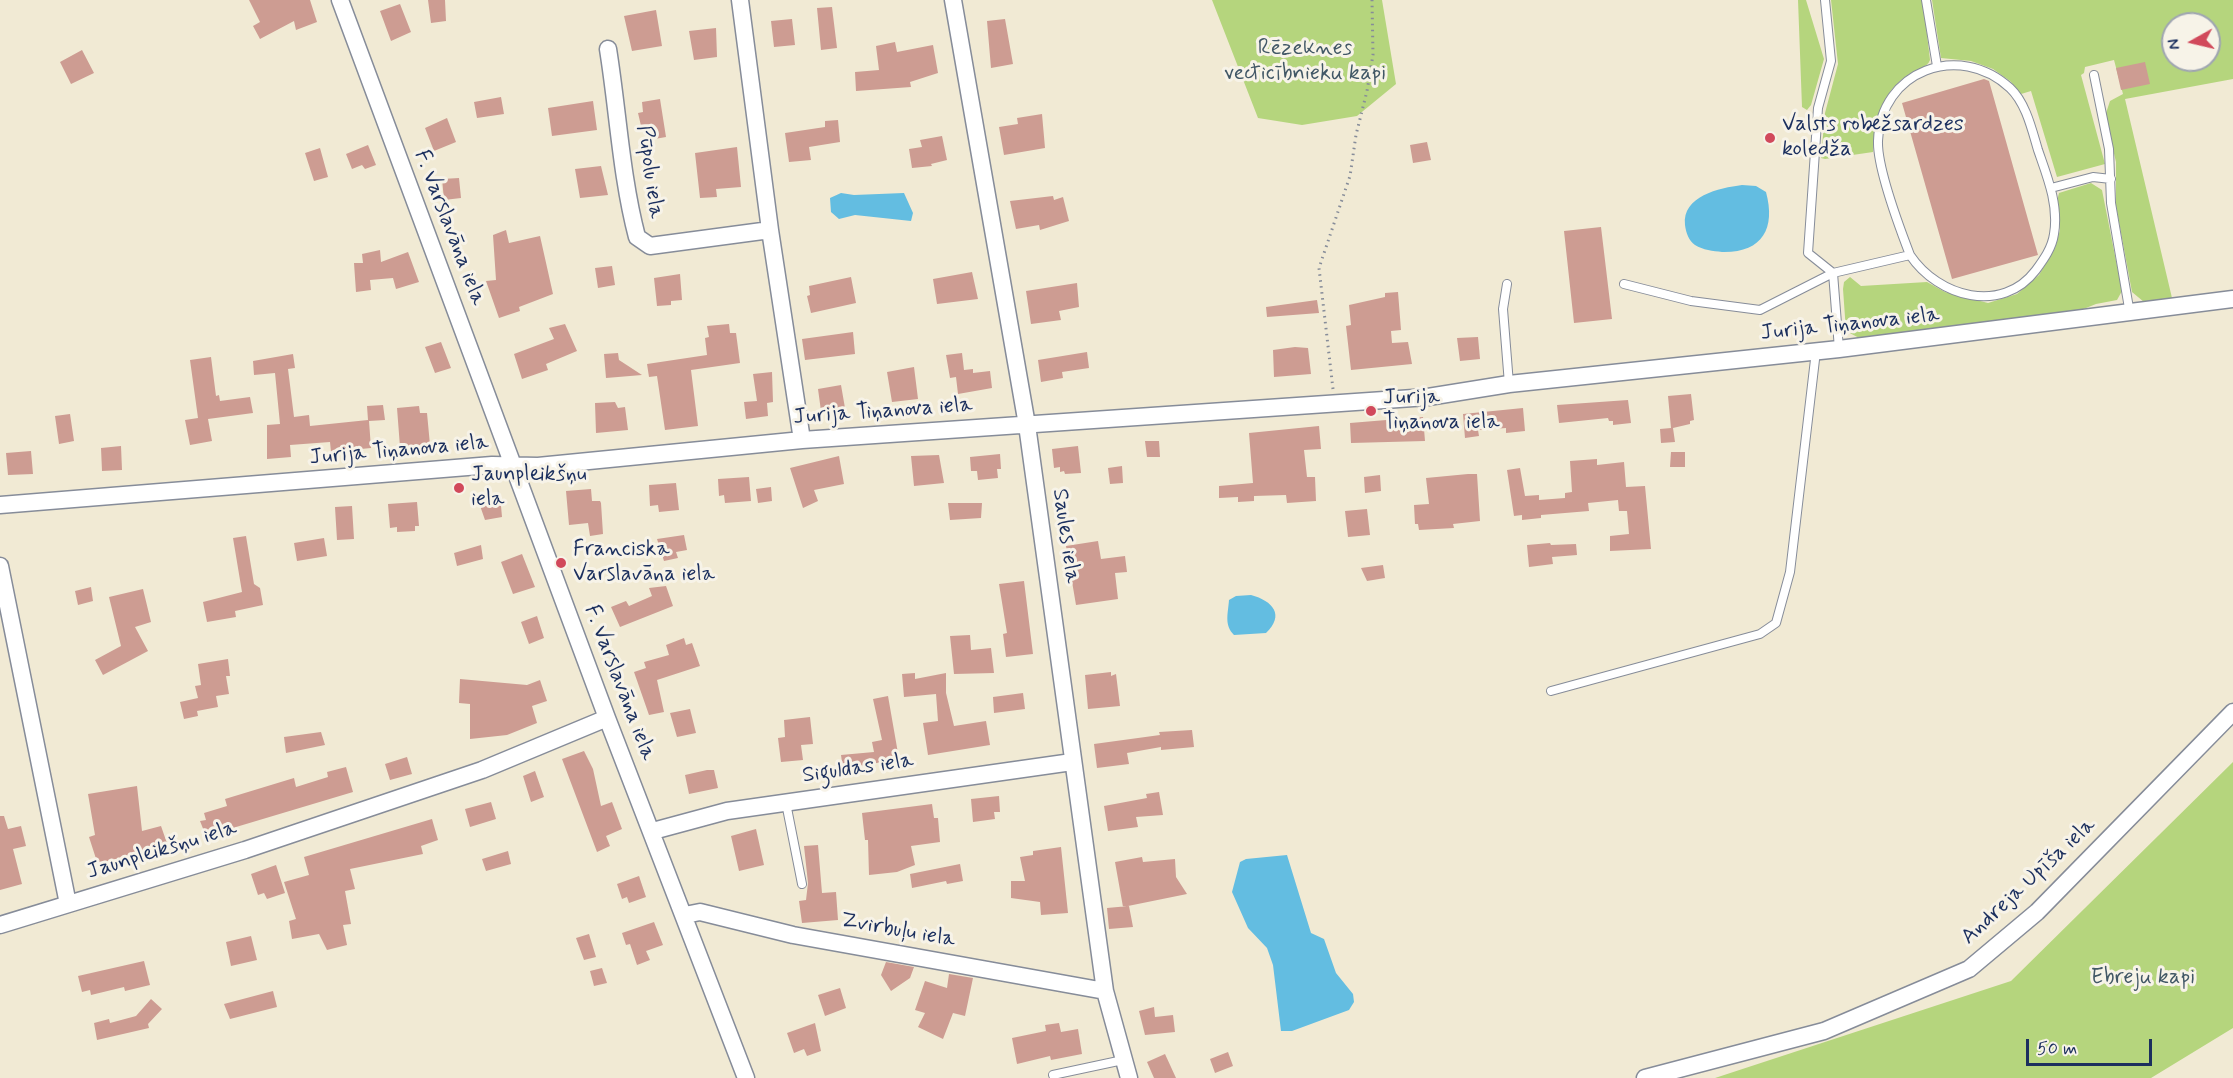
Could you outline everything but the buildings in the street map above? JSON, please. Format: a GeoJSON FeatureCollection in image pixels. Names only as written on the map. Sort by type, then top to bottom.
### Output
{"type":"FeatureCollection","features":[{"type":"Feature","properties":{"kind":"street","name":"F. Varslavāna iela"},"geometry":{"type":"LineString","coordinates":[[340,0],[607,718],[653,831],[746,1078]]}},
{"type":"Feature","properties":{"kind":"street"},"geometry":{"type":"LineString","coordinates":[[740,0],[770,230],[802,440]]}},
{"type":"Feature","properties":{"kind":"street","name":"Saules iela"},"geometry":{"type":"LineString","coordinates":[[953,0],[1027,425],[1105,990],[1129,1078]]}},
{"type":"Feature","properties":{"kind":"street","name":"Pūpolu iela"},"geometry":{"type":"LineString","coordinates":[[608,49],[627,198],[637,237],[650,246],[770,230]]}},
{"type":"Feature","properties":{"kind":"street","name":"Jurija Tiņanova iela"},"geometry":{"type":"LineString","coordinates":[[0,505],[514,465],[538,466],[802,440],[1428,397],[1509,384],[1839,349],[2130,314],[2233,299]]}},
{"type":"Feature","properties":{"kind":"street"},"geometry":{"type":"LineString","coordinates":[[0,566],[68,904]]}},
{"type":"Feature","properties":{"kind":"street","name":"Andreja Upīša iela"},"geometry":{"type":"LineString","coordinates":[[1645,1078],[1824,1031],[1969,969],[2037,912],[2233,712]]}},
{"type":"Feature","properties":{"kind":"street","name":"Jaunpleikšņu iela"},"geometry":{"type":"LineString","coordinates":[[0,926],[245,850],[483,770],[607,718]]}},
{"type":"Feature","properties":{"kind":"street","name":"Siguldas iela"},"geometry":{"type":"LineString","coordinates":[[653,831],[727,811],[1072,762]]}},
{"type":"Feature","properties":{"kind":"street","name":"Zvirbuļu iela"},"geometry":{"type":"LineString","coordinates":[[685,915],[700,912],[793,935],[1105,990]]}},
{"type":"Feature","properties":{"kind":"lane"},"geometry":{"type":"LineString","coordinates":[[1825,0],[1831,61],[1818,108],[1808,253],[1833,273],[1839,349]]}},
{"type":"Feature","properties":{"kind":"lane"},"geometry":{"type":"LineString","coordinates":[[1926,0],[1937,66]]}},
{"type":"Feature","properties":{"kind":"lane"},"geometry":{"type":"LineString","coordinates":[[1959,64],[1982,69],[2012,90],[2032,130],[2051,188],[2055,220],[2050,249],[2029,279],[2005,294],[1980,297],[1945,287],[1926,275],[1910,255],[1894,211],[1879,154],[1879,128],[1886,108],[1898,90],[1909,80],[1937,66],[1959,64]]}},
{"type":"Feature","properties":{"kind":"lane"},"geometry":{"type":"LineString","coordinates":[[2094,75],[2109,149],[2111,203],[2130,314]]}},
{"type":"Feature","properties":{"kind":"lane"},"geometry":{"type":"LineString","coordinates":[[2051,188],[2093,177],[2111,179]]}},
{"type":"Feature","properties":{"kind":"lane"},"geometry":{"type":"LineString","coordinates":[[1624,284],[1691,301],[1760,310],[1833,273],[1910,255]]}},
{"type":"Feature","properties":{"kind":"lane"},"geometry":{"type":"LineString","coordinates":[[1507,284],[1503,309],[1509,384]]}},
{"type":"Feature","properties":{"kind":"lane"},"geometry":{"type":"LineString","coordinates":[[1551,691],[1760,634],[1776,623],[1790,572],[1816,351]]}},
{"type":"Feature","properties":{"kind":"lane"},"geometry":{"type":"LineString","coordinates":[[786,802],[802,884]]}},
{"type":"Feature","properties":{"kind":"lane"},"geometry":{"type":"LineString","coordinates":[[1053,1075],[1123,1060]]}},
{"type":"Feature","properties":{"kind":"path"},"geometry":{"type":"LineString","coordinates":[[1336,404],[1319,268],[1350,176],[1356,135],[1367,92],[1374,55],[1372,0]]}},
{"type":"Feature","properties":{"kind":"green space","name":"Rēzeknes vecticībnieku kapi"},"geometry":{"type":"Polygon","coordinates":[[[1212,0],[1382,0],[1396,84],[1357,116],[1302,125],[1258,118],[1212,0]]]}},
{"type":"Feature","properties":{"kind":"green space"},"geometry":{"type":"Polygon","coordinates":[[[1798,0],[1806,0],[1824,59],[1811,105],[1807,110],[1802,107],[1798,0]]]}},
{"type":"Feature","properties":{"kind":"green space"},"geometry":{"type":"Polygon","coordinates":[[[1831,0],[1923,0],[1930,60],[1925,67],[1901,80],[1886,98],[1878,118],[1873,152],[1825,159],[1821,158],[1825,113],[1838,64],[1831,0]]]}},
{"type":"Feature","properties":{"kind":"green space"},"geometry":{"type":"Polygon","coordinates":[[[1932,0],[2233,0],[2233,79],[2125,99],[2172,298],[2144,302],[2132,292],[2116,206],[2116,162],[2105,116],[2110,101],[2123,94],[2114,60],[2085,67],[2081,75],[2105,164],[2057,177],[2031,91],[2021,94],[2010,81],[1993,69],[1971,61],[1941,58],[1932,0]]]}},
{"type":"Feature","properties":{"kind":"green space"},"geometry":{"type":"Polygon","coordinates":[[[2091,183],[2102,190],[2122,291],[2117,300],[2096,304],[2076,312],[1861,339],[1846,331],[1843,289],[1844,282],[1850,277],[1861,286],[1927,282],[1945,292],[1988,303],[2017,294],[2039,275],[2055,248],[2060,230],[2057,201],[2059,193],[2091,183]]]}},
{"type":"Feature","properties":{"kind":"green space","name":"Ebreju kapi"},"geometry":{"type":"Polygon","coordinates":[[[2233,762],[2233,1028],[2151,1078],[1715,1078],[2011,981],[2233,762]]]}},
{"type":"Feature","properties":{"kind":"water"},"geometry":{"type":"Polygon","coordinates":[[[1742,185],[1756,186],[1766,192],[1769,217],[1763,236],[1747,248],[1736,251],[1712,251],[1693,243],[1688,237],[1685,225],[1689,207],[1696,200],[1713,191],[1742,185]]]}},
{"type":"Feature","properties":{"kind":"water"},"geometry":{"type":"Polygon","coordinates":[[[841,193],[854,195],[904,193],[913,213],[911,221],[855,215],[839,219],[831,212],[830,198],[841,193]]]}},
{"type":"Feature","properties":{"kind":"water"},"geometry":{"type":"Polygon","coordinates":[[[1251,595],[1270,605],[1274,610],[1275,620],[1266,633],[1234,635],[1228,623],[1229,600],[1236,596],[1251,595]]]}},
{"type":"Feature","properties":{"kind":"water"},"geometry":{"type":"Polygon","coordinates":[[[1287,855],[1311,933],[1324,939],[1336,973],[1353,994],[1354,1002],[1349,1010],[1292,1031],[1281,1031],[1273,965],[1267,948],[1248,928],[1232,892],[1240,862],[1246,859],[1287,855]]]}},
{"type":"Feature","properties":{"kind":"place","name":"Valsts robežsardzes koledža"},"geometry":{"type":"Point","coordinates":[1770,138]}},
{"type":"Feature","properties":{"kind":"place","name":"Jurija Tiņanova iela"},"geometry":{"type":"Point","coordinates":[1371,411]}},
{"type":"Feature","properties":{"kind":"place","name":"Jaunpleikšņu iela"},"geometry":{"type":"Point","coordinates":[459,488]}},
{"type":"Feature","properties":{"kind":"place","name":"Franciska Varslavāna iela"},"geometry":{"type":"Point","coordinates":[561,563]}}]}
